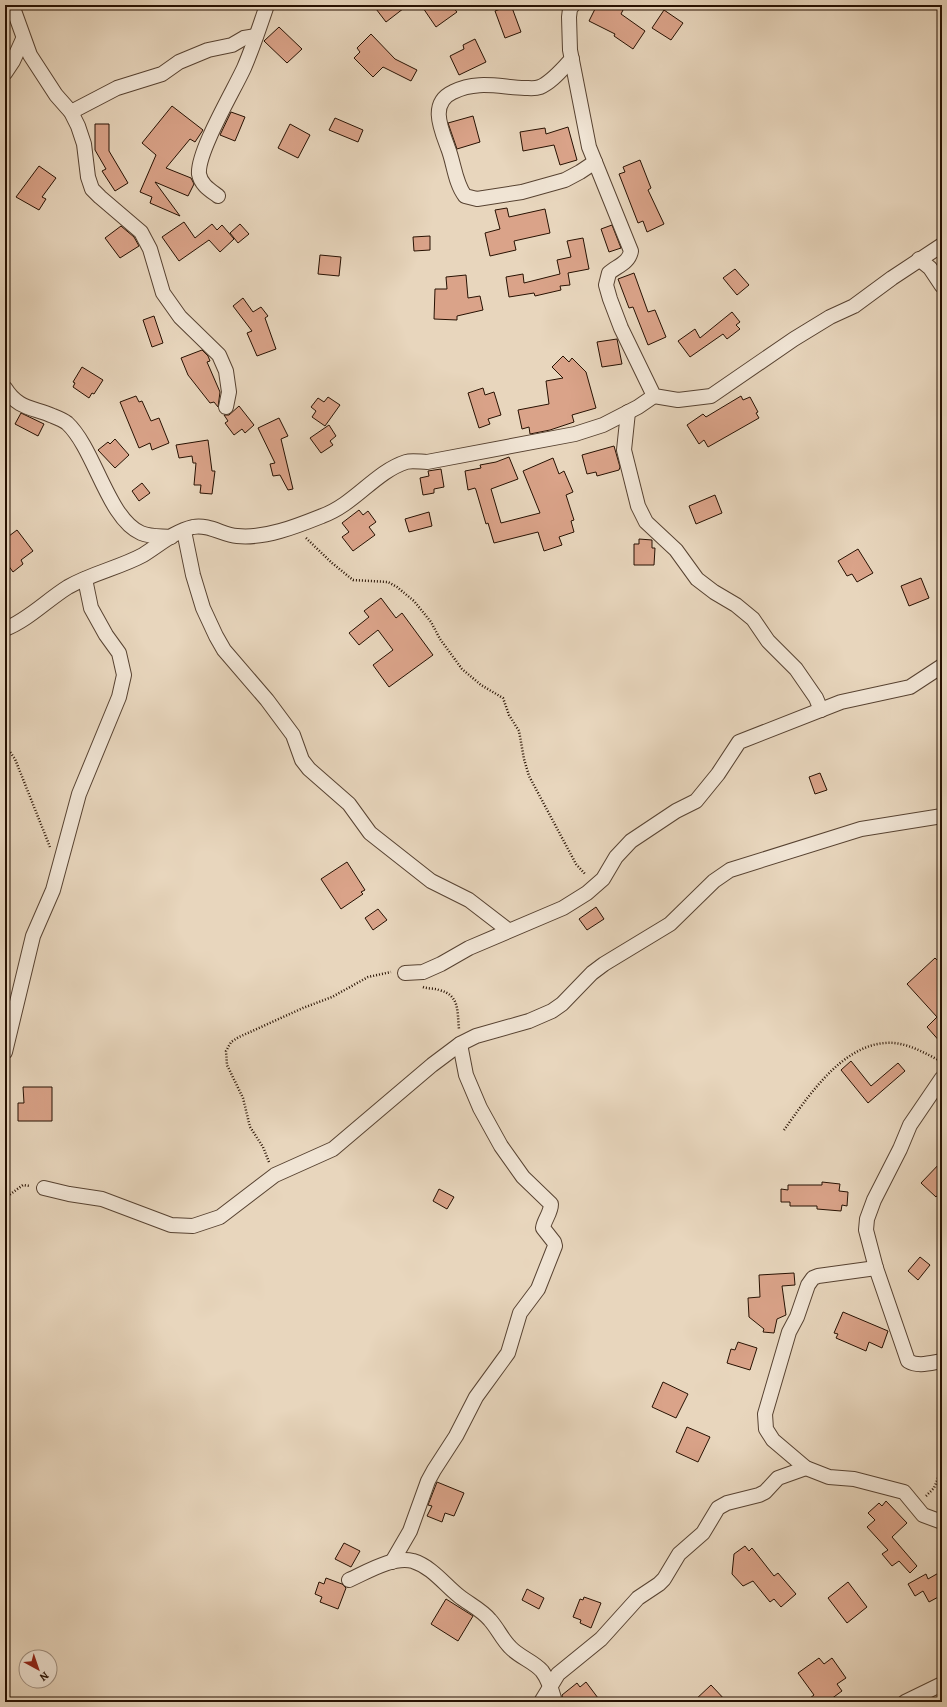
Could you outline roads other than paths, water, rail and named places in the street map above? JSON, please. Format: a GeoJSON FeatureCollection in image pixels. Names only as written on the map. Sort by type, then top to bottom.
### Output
{"type":"FeatureCollection","features":[{"type":"Feature","properties":{"kind":"street"},"geometry":{"type":"LineString","coordinates":[[12,5],[30,55],[56,95],[70,112],[78,126],[84,144],[88,177],[92,189],[141,232],[150,249],[163,293],[180,316],[219,355],[226,371],[229,392],[226,407]]}},
{"type":"Feature","properties":{"kind":"street"},"geometry":{"type":"LineString","coordinates":[[218,196],[203,184],[200,179],[199,171],[206,148],[244,67],[268,5]]}},
{"type":"Feature","properties":{"kind":"street"},"geometry":{"type":"LineString","coordinates":[[573,5],[570,9],[569,17],[572,60],[589,147],[631,251],[629,258],[625,263],[609,273],[606,285],[622,328],[654,396]]}},
{"type":"Feature","properties":{"kind":"street"},"geometry":{"type":"LineString","coordinates":[[70,112],[117,88],[162,74],[179,62],[208,50],[232,45],[244,38],[256,36]]}},
{"type":"Feature","properties":{"kind":"street"},"geometry":{"type":"LineString","coordinates":[[5,73],[13,61],[23,39]]}},
{"type":"Feature","properties":{"kind":"street"},"geometry":{"type":"LineString","coordinates":[[572,60],[549,82],[538,88],[478,84],[452,92],[443,98],[439,104],[441,129],[449,149],[460,190],[465,196],[477,199],[522,192],[565,180],[595,162]]}},
{"type":"Feature","properties":{"kind":"street"},"geometry":{"type":"LineString","coordinates":[[5,629],[22,620],[69,587],[85,579],[126,564],[171,537],[194,527],[204,526],[237,536],[253,536],[294,526],[324,515],[347,503],[387,471],[408,462],[427,462],[575,434],[603,425],[654,396],[678,400],[711,396],[794,339],[830,317],[854,306],[919,259],[942,245]]}},
{"type":"Feature","properties":{"kind":"street"},"geometry":{"type":"LineString","coordinates":[[919,259],[930,268],[942,286]]}},
{"type":"Feature","properties":{"kind":"street"},"geometry":{"type":"LineString","coordinates":[[5,388],[19,404],[43,412],[65,422],[78,435],[111,498],[130,526],[141,533],[171,537]]}},
{"type":"Feature","properties":{"kind":"street"},"geometry":{"type":"LineString","coordinates":[[628,412],[624,450],[640,513],[646,522],[676,550],[696,579],[736,605],[752,619],[768,641],[796,670],[816,698],[822,710]]}},
{"type":"Feature","properties":{"kind":"street"},"geometry":{"type":"LineString","coordinates":[[184,531],[192,575],[203,608],[216,636],[224,650],[267,700],[293,735],[302,760],[309,769],[349,804],[370,833],[431,881],[469,900],[508,930]]}},
{"type":"Feature","properties":{"kind":"street"},"geometry":{"type":"LineString","coordinates":[[5,1052],[33,936],[53,890],[80,794],[119,697],[124,675],[119,653],[106,635],[91,608],[85,579]]}},
{"type":"Feature","properties":{"kind":"street"},"geometry":{"type":"LineString","coordinates":[[405,972],[423,972],[508,930],[563,908],[587,893],[603,879],[616,857],[631,841],[676,811],[696,801],[714,779],[739,742],[841,702],[910,687],[942,666]]}},
{"type":"Feature","properties":{"kind":"street"},"geometry":{"type":"LineString","coordinates":[[44,1188],[69,1194],[102,1199],[171,1225],[193,1226],[220,1217],[275,1175],[332,1149],[460,1044],[476,1036],[529,1021],[552,1011],[562,1004],[592,973],[604,964],[670,924],[714,881],[730,870],[861,829],[942,816]]}},
{"type":"Feature","properties":{"kind":"street"},"geometry":{"type":"LineString","coordinates":[[392,1562],[410,1531],[434,1470],[456,1436],[476,1397],[508,1353],[520,1313],[538,1288],[555,1246],[554,1242],[543,1228],[551,1208],[551,1204],[523,1178],[501,1146],[480,1108],[469,1080],[460,1044]]}},
{"type":"Feature","properties":{"kind":"street"},"geometry":{"type":"LineString","coordinates":[[942,1078],[910,1125],[870,1210],[866,1230],[876,1268],[908,1361],[912,1364],[920,1365],[942,1361]]}},
{"type":"Feature","properties":{"kind":"street"},"geometry":{"type":"LineString","coordinates":[[876,1268],[818,1276],[813,1278],[808,1285],[797,1317],[789,1332],[765,1414],[764,1421],[766,1429],[773,1440],[806,1468],[829,1476],[854,1479],[904,1492],[923,1515],[942,1522]]}},
{"type":"Feature","properties":{"kind":"street"},"geometry":{"type":"LineString","coordinates":[[541,1702],[558,1674],[600,1639],[638,1598],[659,1584],[679,1554],[703,1533],[718,1508],[726,1503],[759,1495],[765,1492],[778,1478],[806,1468]]}},
{"type":"Feature","properties":{"kind":"street"},"geometry":{"type":"LineString","coordinates":[[349,1580],[392,1562],[412,1561],[431,1571],[460,1597],[490,1619],[510,1648],[537,1666],[551,1687],[554,1702]]}},
{"type":"Feature","properties":{"kind":"street"},"geometry":{"type":"LineString","coordinates":[[905,1702],[942,1684]]}}]}
